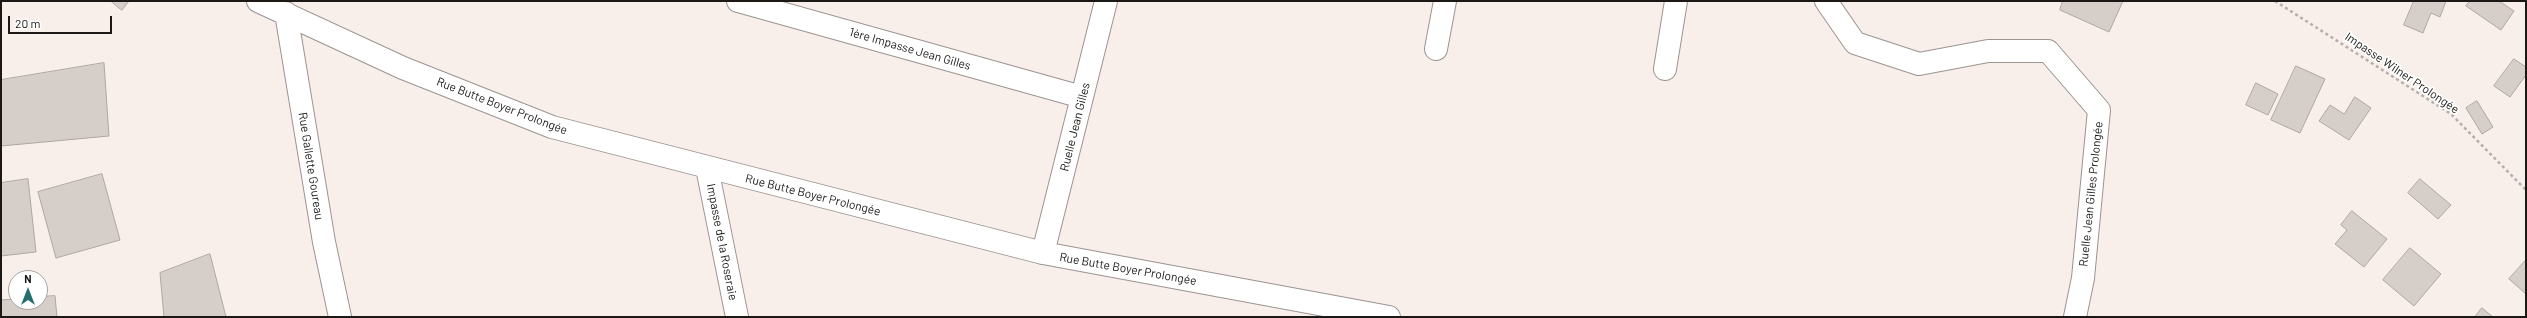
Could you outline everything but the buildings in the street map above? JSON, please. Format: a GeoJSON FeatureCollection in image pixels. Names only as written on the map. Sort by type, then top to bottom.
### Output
{"type":"FeatureCollection","features":[{"type":"Feature","properties":{"kind":"street","name":"Rue Butte Boyer Prolongée"},"geometry":{"type":"LineString","coordinates":[[258,1],[403,68],[552,126],[707,168],[1043,253],[1389,317]]}},
{"type":"Feature","properties":{"kind":"street","name":"1ère Impasse Jean Gilles"},"geometry":{"type":"LineString","coordinates":[[738,1],[1082,97]]}},
{"type":"Feature","properties":{"kind":"street","name":"Ruelle Jean Gilles"},"geometry":{"type":"LineString","coordinates":[[1043,253],[1106,1]]}},
{"type":"Feature","properties":{"kind":"street"},"geometry":{"type":"LineString","coordinates":[[1436,49],[1445,1]]}},
{"type":"Feature","properties":{"kind":"street"},"geometry":{"type":"LineString","coordinates":[[1665,69],[1676,1]]}},
{"type":"Feature","properties":{"kind":"street","name":"Ruelle Jean Gilles Prolongée"},"geometry":{"type":"LineString","coordinates":[[1826,1],[1855,43],[1920,64],[1988,51],[2048,51],[2099,110],[2083,278],[2075,317]]}},
{"type":"Feature","properties":{"kind":"street","name":"Rue Gallette Goureau"},"geometry":{"type":"LineString","coordinates":[[286,13],[324,242],[340,317]]}},
{"type":"Feature","properties":{"kind":"street","name":"Impasse de la Roseraie"},"geometry":{"type":"LineString","coordinates":[[707,168],[737,317]]}},
{"type":"Feature","properties":{"kind":"path","name":"Impasse Wilner Prolongée"},"geometry":{"type":"LineString","coordinates":[[2275,1],[2450,114],[2526,190]]}}]}
